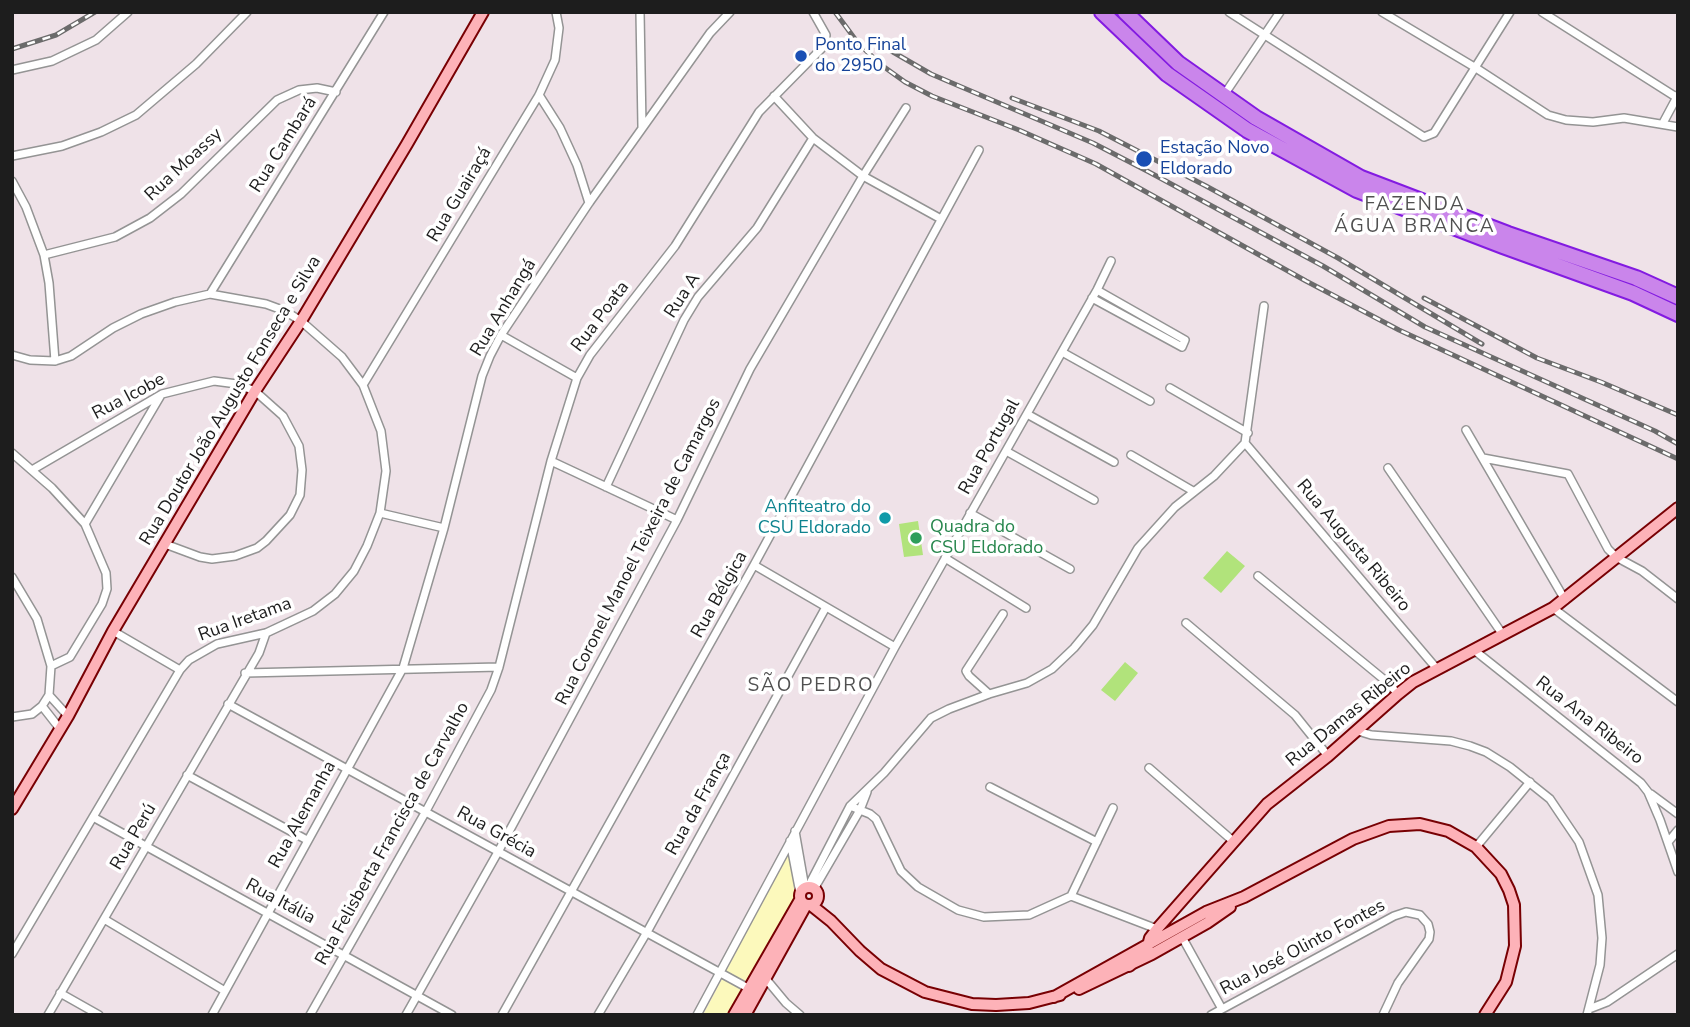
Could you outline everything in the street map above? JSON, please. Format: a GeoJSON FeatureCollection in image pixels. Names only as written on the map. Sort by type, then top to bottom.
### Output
{"type":"FeatureCollection","features":[{"type":"Feature","properties":{"kind":"highway"},"geometry":{"type":"LineString","coordinates":[[1102,12],[1167,74],[1247,130],[1357,190],[1633,293],[1678,314]]}},
{"type":"Feature","properties":{"kind":"highway"},"geometry":{"type":"LineString","coordinates":[[1125,12],[1178,62],[1256,118],[1361,177],[1508,234],[1636,278],[1678,297]]}},
{"type":"Feature","properties":{"kind":"street"},"geometry":{"type":"LineString","coordinates":[[12,70],[52,61],[96,40],[128,12]]}},
{"type":"Feature","properties":{"kind":"street"},"geometry":{"type":"LineString","coordinates":[[12,156],[62,146],[101,132],[136,115],[196,64],[247,12]]}},
{"type":"Feature","properties":{"kind":"street","name":"Rua Cambará"},"geometry":{"type":"LineString","coordinates":[[210,294],[384,12]]}},
{"type":"Feature","properties":{"kind":"street","name":"Rua Doutor João Augusto Fonseca e Silva"},"geometry":{"type":"LineString","coordinates":[[12,809],[68,716],[113,631],[255,391],[302,320],[483,12]]}},
{"type":"Feature","properties":{"kind":"street","name":"Rua Guairaçá"},"geometry":{"type":"LineString","coordinates":[[363,385],[539,95],[557,51],[559,28],[556,12]]}},
{"type":"Feature","properties":{"kind":"street"},"geometry":{"type":"LineString","coordinates":[[640,12],[642,127]]}},
{"type":"Feature","properties":{"kind":"street","name":"Rua Poata"},"geometry":{"type":"LineString","coordinates":[[499,667],[551,461],[577,378],[590,355],[675,246],[759,112],[825,45],[826,35],[813,12]]}},
{"type":"Feature","properties":{"kind":"street"},"geometry":{"type":"LineString","coordinates":[[1229,12],[1424,137],[1434,133],[1510,12]]}},
{"type":"Feature","properties":{"kind":"street"},"geometry":{"type":"LineString","coordinates":[[1224,95],[1280,12]]}},
{"type":"Feature","properties":{"kind":"street"},"geometry":{"type":"LineString","coordinates":[[1382,12],[1548,115],[1566,120],[1593,122],[1624,118],[1663,122],[1678,127]]}},
{"type":"Feature","properties":{"kind":"street"},"geometry":{"type":"LineString","coordinates":[[1542,12],[1677,96],[1663,122]]}},
{"type":"Feature","properties":{"kind":"street","name":"Rua Anhangá"},"geometry":{"type":"LineString","coordinates":[[403,668],[444,528],[482,376],[501,335],[642,127],[725,14]]}},
{"type":"Feature","properties":{"kind":"street","name":"Rua Moassy"},"geometry":{"type":"LineString","coordinates":[[44,256],[115,237],[150,218],[181,194],[277,100],[299,90],[317,88],[336,92]]}},
{"type":"Feature","properties":{"kind":"street"},"geometry":{"type":"LineString","coordinates":[[539,95],[577,164],[589,203]]}},
{"type":"Feature","properties":{"kind":"street"},"geometry":{"type":"LineString","coordinates":[[774,96],[813,138],[863,176],[941,219]]}},
{"type":"Feature","properties":{"kind":"street","name":"Rua Coronel Manoel Teixeira de Camargos"},"geometry":{"type":"LineString","coordinates":[[406,1015],[498,852],[677,520],[750,369],[906,108]]}},
{"type":"Feature","properties":{"kind":"street","name":"Rua A"},"geometry":{"type":"LineString","coordinates":[[606,487],[684,320],[698,297],[757,228],[813,138]]}},
{"type":"Feature","properties":{"kind":"street","name":"Rua Bélgica"},"geometry":{"type":"LineString","coordinates":[[502,1015],[754,565],[979,150]]}},
{"type":"Feature","properties":{"kind":"street"},"geometry":{"type":"LineString","coordinates":[[12,181],[30,217],[44,256],[49,283],[55,361]]}},
{"type":"Feature","properties":{"kind":"street","name":"Rua Portugal"},"geometry":{"type":"LineString","coordinates":[[697,1015],[895,647],[1111,261]]}},
{"type":"Feature","properties":{"kind":"street"},"geometry":{"type":"LineString","coordinates":[[1092,298],[1182,347],[1185,340],[1097,290]]}},
{"type":"Feature","properties":{"kind":"street"},"geometry":{"type":"LineString","coordinates":[[12,355],[30,360],[55,361],[71,356],[113,328],[141,314],[210,294]]}},
{"type":"Feature","properties":{"kind":"street","name":"Rua Iretama"},"geometry":{"type":"LineString","coordinates":[[12,954],[180,670],[189,660],[217,643],[266,633],[313,611],[335,594],[354,571],[368,546],[380,513],[386,471],[383,441],[363,385],[342,357],[302,320],[285,311],[266,304],[210,294]]}},
{"type":"Feature","properties":{"kind":"street"},"geometry":{"type":"LineString","coordinates":[[745,1015],[766,979],[850,806],[868,791],[931,718],[989,694],[1027,683],[1052,669],[1093,625],[1138,548],[1175,507],[1214,476],[1245,443],[1264,306]]}},
{"type":"Feature","properties":{"kind":"street"},"geometry":{"type":"LineString","coordinates":[[501,335],[577,378]]}},
{"type":"Feature","properties":{"kind":"street"},"geometry":{"type":"LineString","coordinates":[[1062,352],[1150,401]]}},
{"type":"Feature","properties":{"kind":"street","name":"Rua Icobe"},"geometry":{"type":"LineString","coordinates":[[32,470],[162,394],[214,381],[237,384],[255,391],[283,416],[299,446],[302,470],[300,495],[290,515],[267,541],[235,556],[212,559],[200,557],[165,544]]}},
{"type":"Feature","properties":{"kind":"street"},"geometry":{"type":"LineString","coordinates":[[1170,388],[1248,433]]}},
{"type":"Feature","properties":{"kind":"street"},"geometry":{"type":"LineString","coordinates":[[85,524],[162,394]]}},
{"type":"Feature","properties":{"kind":"street"},"geometry":{"type":"LineString","coordinates":[[1027,414],[1114,462]]}},
{"type":"Feature","properties":{"kind":"street"},"geometry":{"type":"LineString","coordinates":[[1466,430],[1565,600]]}},
{"type":"Feature","properties":{"kind":"street","name":"Rua Augusta Ribeiro"},"geometry":{"type":"LineString","coordinates":[[1245,443],[1437,669]]}},
{"type":"Feature","properties":{"kind":"street"},"geometry":{"type":"LineString","coordinates":[[1006,451],[1094,500]]}},
{"type":"Feature","properties":{"kind":"street"},"geometry":{"type":"LineString","coordinates":[[12,453],[85,524],[106,573],[107,589],[102,604],[70,657],[51,666]]}},
{"type":"Feature","properties":{"kind":"street"},"geometry":{"type":"LineString","coordinates":[[1131,455],[1194,491]]}},
{"type":"Feature","properties":{"kind":"street"},"geometry":{"type":"LineString","coordinates":[[1483,458],[1568,474],[1608,549],[1678,599]]}},
{"type":"Feature","properties":{"kind":"street"},"geometry":{"type":"LineString","coordinates":[[551,461],[677,520]]}},
{"type":"Feature","properties":{"kind":"street"},"geometry":{"type":"LineString","coordinates":[[1388,468],[1503,635]]}},
{"type":"Feature","properties":{"kind":"street","name":"Rua Damas Ribeiro"},"geometry":{"type":"LineString","coordinates":[[1148,944],[1157,929],[1267,804],[1328,757],[1398,694],[1437,669],[1553,608],[1678,508]]}},
{"type":"Feature","properties":{"kind":"street"},"geometry":{"type":"LineString","coordinates":[[380,513],[444,528]]}},
{"type":"Feature","properties":{"kind":"street"},"geometry":{"type":"LineString","coordinates":[[970,513],[1070,569]]}},
{"type":"Feature","properties":{"kind":"street"},"geometry":{"type":"LineString","coordinates":[[945,558],[1026,608]]}},
{"type":"Feature","properties":{"kind":"street"},"geometry":{"type":"LineString","coordinates":[[754,565],[895,647]]}},
{"type":"Feature","properties":{"kind":"street"},"geometry":{"type":"LineString","coordinates":[[1258,576],[1398,694]]}},
{"type":"Feature","properties":{"kind":"street"},"geometry":{"type":"LineString","coordinates":[[12,577],[37,619],[51,666],[49,695],[42,706],[32,714],[12,717]]}},
{"type":"Feature","properties":{"kind":"street","name":"Rua da França"},"geometry":{"type":"LineString","coordinates":[[598,1015],[647,932],[826,607]]}},
{"type":"Feature","properties":{"kind":"street"},"geometry":{"type":"LineString","coordinates":[[1553,608],[1678,702]]}},
{"type":"Feature","properties":{"kind":"street"},"geometry":{"type":"LineString","coordinates":[[989,694],[967,671],[1003,614]]}},
{"type":"Feature","properties":{"kind":"street"},"geometry":{"type":"LineString","coordinates":[[1186,623],[1295,715],[1328,757]]}},
{"type":"Feature","properties":{"kind":"street"},"geometry":{"type":"LineString","coordinates":[[113,631],[180,670]]}},
{"type":"Feature","properties":{"kind":"street","name":"Rua Perú"},"geometry":{"type":"LineString","coordinates":[[48,1015],[259,653],[266,633]]}},
{"type":"Feature","properties":{"kind":"street"},"geometry":{"type":"LineString","coordinates":[[255,635],[259,653]]}},
{"type":"Feature","properties":{"kind":"street","name":"Rua Ana Ribeiro"},"geometry":{"type":"LineString","coordinates":[[1474,650],[1632,775],[1648,792],[1669,841],[1678,872]]}},
{"type":"Feature","properties":{"kind":"street"},"geometry":{"type":"LineString","coordinates":[[245,673],[499,667]]}},
{"type":"Feature","properties":{"kind":"street","name":"Rua Felisberta Francisca de Carvalho"},"geometry":{"type":"LineString","coordinates":[[310,1015],[426,811],[491,690],[499,667]]}},
{"type":"Feature","properties":{"kind":"street","name":"Rua Alemanha"},"geometry":{"type":"LineString","coordinates":[[212,1015],[403,668]]}},
{"type":"Feature","properties":{"kind":"street"},"geometry":{"type":"LineString","coordinates":[[49,695],[68,716]]}},
{"type":"Feature","properties":{"kind":"street","name":"Rua Grécia"},"geometry":{"type":"LineString","coordinates":[[228,704],[748,988]]}},
{"type":"Feature","properties":{"kind":"street"},"geometry":{"type":"LineString","coordinates":[[42,706],[60,729]]}},
{"type":"Feature","properties":{"kind":"street"},"geometry":{"type":"LineString","coordinates":[[1358,731],[1371,735],[1451,741],[1470,746],[1486,752],[1550,799],[1579,842],[1598,895],[1602,939],[1600,965],[1588,1012]]}},
{"type":"Feature","properties":{"kind":"street"},"geometry":{"type":"LineString","coordinates":[[1149,768],[1233,841]]}},
{"type":"Feature","properties":{"kind":"street"},"geometry":{"type":"LineString","coordinates":[[187,775],[307,840]]}},
{"type":"Feature","properties":{"kind":"street"},"geometry":{"type":"LineString","coordinates":[[1476,847],[1530,782]]}},
{"type":"Feature","properties":{"kind":"street"},"geometry":{"type":"LineString","coordinates":[[990,787],[1097,842]]}},
{"type":"Feature","properties":{"kind":"street"},"geometry":{"type":"LineString","coordinates":[[734,1015],[748,988],[860,810],[868,791]]}},
{"type":"Feature","properties":{"kind":"street"},"geometry":{"type":"LineString","coordinates":[[1648,792],[1678,814]]}},
{"type":"Feature","properties":{"kind":"street"},"geometry":{"type":"LineString","coordinates":[[850,806],[876,819],[901,871],[918,887],[958,910],[984,917],[1029,915],[1070,896],[1113,808]]}},
{"type":"Feature","properties":{"kind":"street","name":"Rua Itália"},"geometry":{"type":"LineString","coordinates":[[93,817],[452,1015]]}},
{"type":"Feature","properties":{"kind":"street"},"geometry":{"type":"LineString","coordinates":[[790,841],[808,895],[860,951],[881,969],[925,992],[972,1004],[996,1005],[1029,1003],[1099,981],[1182,937],[1244,897],[1353,839],[1389,826],[1420,824],[1448,831],[1476,847],[1502,874],[1514,905],[1516,946],[1506,982],[1485,1015]]}},
{"type":"Feature","properties":{"kind":"street"},"geometry":{"type":"LineString","coordinates":[[1669,841],[1678,830]]}},
{"type":"Feature","properties":{"kind":"street"},"geometry":{"type":"LineString","coordinates":[[795,831],[808,895]]}},
{"type":"Feature","properties":{"kind":"street"},"geometry":{"type":"LineString","coordinates":[[1070,896],[1157,929]]}},
{"type":"Feature","properties":{"kind":"street"},"geometry":{"type":"LineString","coordinates":[[1054,997],[1206,912],[1244,897]]}},
{"type":"Feature","properties":{"kind":"street"},"geometry":{"type":"LineString","coordinates":[[1206,912],[1182,932],[1182,937],[1222,1009]]}},
{"type":"Feature","properties":{"kind":"street","name":"Rua José Olinto Fontes"},"geometry":{"type":"LineString","coordinates":[[1211,1015],[1394,916],[1406,912],[1420,915],[1428,924],[1429,939],[1398,983],[1383,1015]]}},
{"type":"Feature","properties":{"kind":"street"},"geometry":{"type":"LineString","coordinates":[[104,919],[225,991]]}},
{"type":"Feature","properties":{"kind":"street"},"geometry":{"type":"LineString","coordinates":[[1129,966],[1146,953],[1148,944]]}},
{"type":"Feature","properties":{"kind":"street"},"geometry":{"type":"LineString","coordinates":[[1588,1012],[1678,954]]}},
{"type":"Feature","properties":{"kind":"street"},"geometry":{"type":"LineString","coordinates":[[766,979],[800,1015]]}},
{"type":"Feature","properties":{"kind":"street"},"geometry":{"type":"LineString","coordinates":[[60,993],[99,1015]]}},
{"type":"Feature","properties":{"kind":"shaded area"},"geometry":{"type":"Polygon","coordinates":[[[789,851],[797,887],[795,899],[731,1015],[703,1015],[789,851]]]}},
{"type":"Feature","properties":{"kind":"green space"},"geometry":{"type":"Polygon","coordinates":[[[918,521],[923,555],[904,557],[899,524],[918,521]]]}},
{"type":"Feature","properties":{"kind":"green space"},"geometry":{"type":"Polygon","coordinates":[[[1227,551],[1245,566],[1221,593],[1203,578],[1227,551]]]}},
{"type":"Feature","properties":{"kind":"green space"},"geometry":{"type":"Polygon","coordinates":[[[1125,662],[1138,673],[1115,701],[1101,690],[1125,662]]]}},
{"type":"Feature","properties":{"kind":"railway"},"geometry":{"type":"LineString","coordinates":[[12,49],[56,35],[95,12]]}},
{"type":"Feature","properties":{"kind":"railway"},"geometry":{"type":"LineString","coordinates":[[835,12],[858,43],[880,64],[905,82],[932,96],[1096,164],[1399,330],[1678,459]]}},
{"type":"Feature","properties":{"kind":"railway"},"geometry":{"type":"LineString","coordinates":[[886,48],[931,74],[1093,143],[1323,266],[1425,327],[1655,431],[1678,444]]}},
{"type":"Feature","properties":{"kind":"railway"},"geometry":{"type":"LineString","coordinates":[[1012,98],[1099,131],[1206,186],[1338,258],[1482,344]]}},
{"type":"Feature","properties":{"kind":"railway"},"geometry":{"type":"LineString","coordinates":[[1424,298],[1537,358],[1678,415]]}},
{"type":"Feature","properties":{"kind":"place","name":"Ponto Final do 2950"},"geometry":{"type":"Point","coordinates":[801,56]}},
{"type":"Feature","properties":{"kind":"place","name":"Estação Novo Eldorado"},"geometry":{"type":"Point","coordinates":[1144,159]}},
{"type":"Feature","properties":{"kind":"place","name":"Anfiteatro do CSU Eldorado"},"geometry":{"type":"Point","coordinates":[885,518]}},
{"type":"Feature","properties":{"kind":"place","name":"Quadra do CSU Eldorado"},"geometry":{"type":"Point","coordinates":[916,538]}},
{"type":"Feature","properties":{"kind":"district","name":"FAZENDA ÁGUA BRANCA"},"geometry":{"type":"Point","coordinates":[1415,216]}},
{"type":"Feature","properties":{"kind":"district","name":"SÃO PEDRO"},"geometry":{"type":"Point","coordinates":[811,686]}}]}
